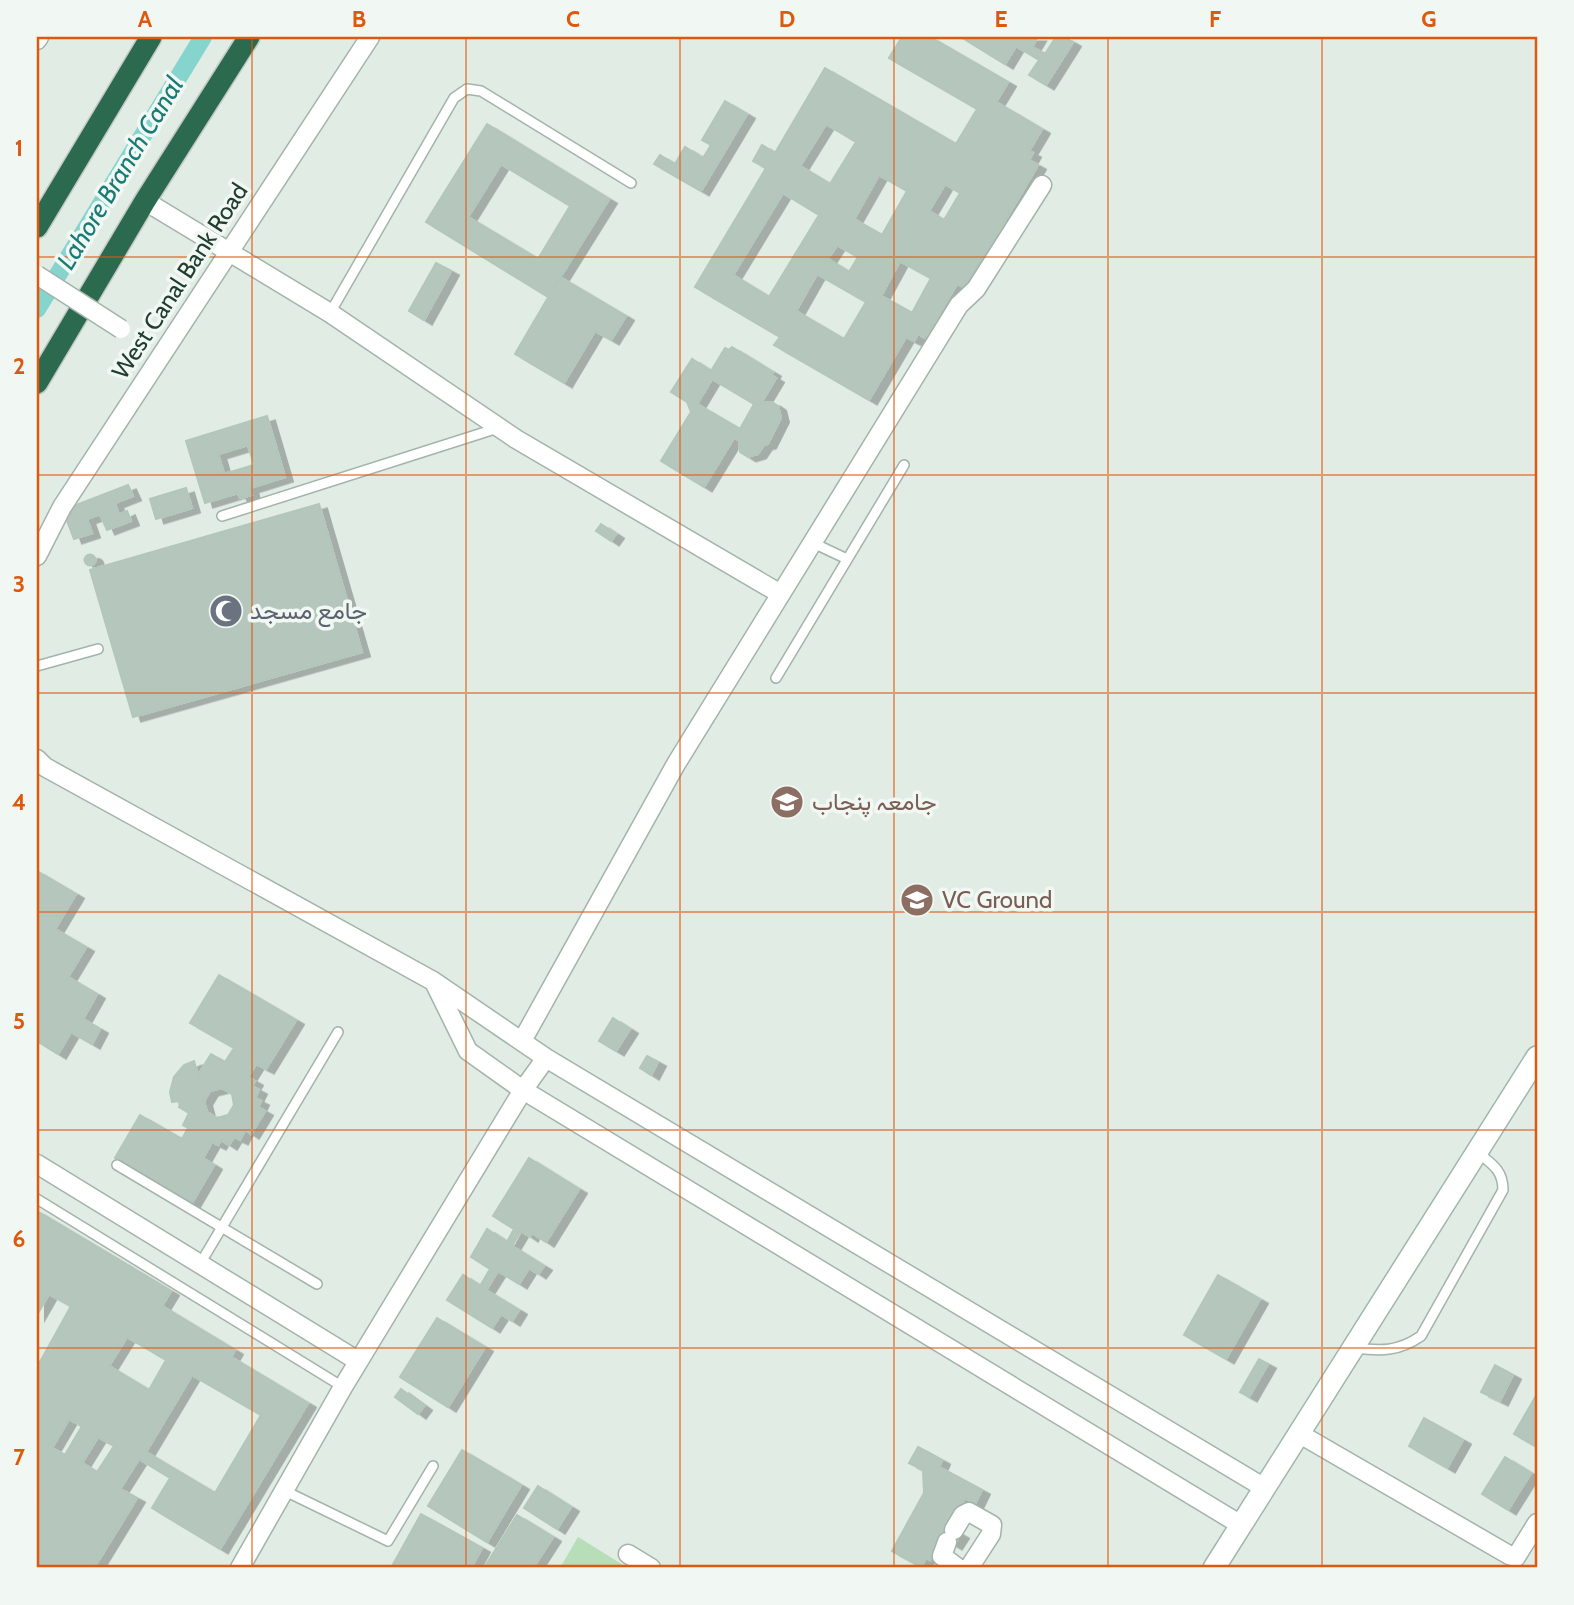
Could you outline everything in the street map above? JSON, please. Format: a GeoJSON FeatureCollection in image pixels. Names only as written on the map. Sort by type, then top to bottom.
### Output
{"type":"FeatureCollection","features":[{"type":"Feature","properties":{"kind":"highway"},"geometry":{"type":"LineString","coordinates":[[37,227],[151,37]]}},
{"type":"Feature","properties":{"kind":"highway"},"geometry":{"type":"LineString","coordinates":[[37,383],[145,201],[249,37]]}},
{"type":"Feature","properties":{"kind":"street","name":"West Canal Bank Road"},"geometry":{"type":"LineString","coordinates":[[37,556],[62,507],[370,37]]}},
{"type":"Feature","properties":{"kind":"street"},"geometry":{"type":"LineString","coordinates":[[522,1041],[677,764],[779,593],[959,305],[976,289],[1042,184]]}},
{"type":"Feature","properties":{"kind":"street"},"geometry":{"type":"LineString","coordinates":[[145,201],[330,313],[498,428],[642,515],[779,593]]}},
{"type":"Feature","properties":{"kind":"street"},"geometry":{"type":"LineString","coordinates":[[37,275],[121,329]]}},
{"type":"Feature","properties":{"kind":"street"},"geometry":{"type":"LineString","coordinates":[[37,759],[45,767],[433,981],[546,1058],[1263,1487]]}},
{"type":"Feature","properties":{"kind":"street"},"geometry":{"type":"LineString","coordinates":[[433,981],[468,1051],[523,1090],[1241,1525]]}},
{"type":"Feature","properties":{"kind":"street"},"geometry":{"type":"LineString","coordinates":[[1214,1568],[1537,1057]]}},
{"type":"Feature","properties":{"kind":"street"},"geometry":{"type":"LineString","coordinates":[[240,1568],[358,1361],[523,1090],[546,1058]]}},
{"type":"Feature","properties":{"kind":"street"},"geometry":{"type":"LineString","coordinates":[[37,1164],[358,1361]]}},
{"type":"Feature","properties":{"kind":"street"},"geometry":{"type":"LineString","coordinates":[[1298,1433],[1509,1555],[1516,1557],[1521,1552],[1537,1523]]}},
{"type":"Feature","properties":{"kind":"street"},"geometry":{"type":"LineString","coordinates":[[958,1568],[942,1556],[963,1515],[969,1512],[992,1525],[991,1534],[969,1568]]}},
{"type":"Feature","properties":{"kind":"street"},"geometry":{"type":"LineString","coordinates":[[628,1555],[651,1568]]}},
{"type":"Feature","properties":{"kind":"lane"},"geometry":{"type":"LineString","coordinates":[[330,313],[454,98],[467,89],[481,91],[631,183]]}},
{"type":"Feature","properties":{"kind":"lane"},"geometry":{"type":"LineString","coordinates":[[222,516],[498,428]]}},
{"type":"Feature","properties":{"kind":"lane"},"geometry":{"type":"LineString","coordinates":[[776,678],[904,465]]}},
{"type":"Feature","properties":{"kind":"lane"},"geometry":{"type":"LineString","coordinates":[[811,542],[847,559]]}},
{"type":"Feature","properties":{"kind":"lane"},"geometry":{"type":"LineString","coordinates":[[37,666],[98,649]]}},
{"type":"Feature","properties":{"kind":"lane"},"geometry":{"type":"LineString","coordinates":[[200,1264],[338,1032]]}},
{"type":"Feature","properties":{"kind":"lane"},"geometry":{"type":"LineString","coordinates":[[1354,1348],[1389,1351],[1406,1346],[1421,1336],[1503,1190],[1503,1178],[1497,1168],[1477,1152]]}},
{"type":"Feature","properties":{"kind":"lane"},"geometry":{"type":"LineString","coordinates":[[117,1165],[317,1284]]}},
{"type":"Feature","properties":{"kind":"lane"},"geometry":{"type":"LineString","coordinates":[[37,1199],[343,1387]]}},
{"type":"Feature","properties":{"kind":"lane"},"geometry":{"type":"LineString","coordinates":[[285,1491],[388,1541],[433,1466]]}},
{"type":"Feature","properties":{"kind":"green space"},"geometry":{"type":"Polygon","coordinates":[[[578,1537],[628,1568],[560,1568],[578,1537]]]}},
{"type":"Feature","properties":{"kind":"building"},"geometry":{"type":"Polygon","coordinates":[[[902,37],[930,37],[1008,82],[996,102],[1042,129],[1029,151],[1033,153],[1029,160],[1038,165],[965,288],[957,284],[925,338],[918,334],[914,341],[906,337],[869,400],[774,345],[780,337],[695,287],[766,168],[753,161],[762,145],[775,153],[825,68],[956,144],[977,109],[889,58],[902,37]],[[826,124],[800,166],[830,184],[856,142],[826,124]],[[879,175],[854,219],[882,235],[907,191],[879,175]],[[945,184],[929,211],[944,220],[960,193],[945,184]],[[783,193],[733,275],[769,297],[819,215],[783,193]],[[837,245],[828,259],[849,272],[858,257],[837,245]],[[900,261],[881,296],[912,313],[931,278],[900,261]],[[817,274],[796,311],[844,339],[866,302],[817,274]]]}},
{"type":"Feature","properties":{"kind":"building"},"geometry":{"type":"Polygon","coordinates":[[[961,37],[1038,37],[1032,47],[1045,54],[1056,37],[1064,37],[1073,42],[1046,85],[1029,75],[1039,60],[1016,46],[1005,64],[961,37]]]}},
{"type":"Feature","properties":{"kind":"building"},"geometry":{"type":"Polygon","coordinates":[[[725,101],[747,114],[701,191],[654,164],[660,155],[675,164],[685,147],[703,158],[711,145],[702,140],[725,101]]]}},
{"type":"Feature","properties":{"kind":"building"},"geometry":{"type":"Polygon","coordinates":[[[487,124],[609,199],[548,297],[426,222],[487,124]],[[501,164],[468,217],[538,259],[570,206],[501,164]]]}},
{"type":"Feature","properties":{"kind":"building"},"geometry":{"type":"Polygon","coordinates":[[[436,263],[451,271],[424,320],[409,311],[436,263]]]}},
{"type":"Feature","properties":{"kind":"building"},"geometry":{"type":"Polygon","coordinates":[[[560,277],[626,316],[611,340],[595,331],[564,383],[515,354],[560,277]]]}},
{"type":"Feature","properties":{"kind":"building"},"geometry":{"type":"Polygon","coordinates":[[[732,347],[773,372],[771,375],[776,378],[761,403],[772,402],[778,406],[781,418],[768,444],[764,445],[758,454],[748,457],[740,452],[739,440],[734,438],[704,487],[661,461],[691,412],[687,402],[671,392],[692,359],[711,371],[725,348],[729,350],[732,347]],[[712,379],[697,404],[740,429],[754,404],[712,379]]]}},
{"type":"Feature","properties":{"kind":"building"},"geometry":{"type":"Polygon","coordinates":[[[267,416],[285,477],[250,488],[252,495],[240,498],[238,493],[205,503],[186,441],[267,416]],[[248,445],[218,454],[224,474],[254,465],[248,445]]]}},
{"type":"Feature","properties":{"kind":"building"},"geometry":{"type":"Polygon","coordinates":[[[128,485],[133,496],[115,503],[119,515],[127,511],[131,521],[107,530],[100,514],[87,519],[92,533],[74,539],[63,510],[128,485]]]}},
{"type":"Feature","properties":{"kind":"building"},"geometry":{"type":"Polygon","coordinates":[[[186,488],[192,508],[156,519],[150,499],[186,488]]]}},
{"type":"Feature","properties":{"kind":"building","name":"جامع مسجد"},"geometry":{"type":"Polygon","coordinates":[[[319,504],[362,652],[133,717],[90,570],[319,504]]]}},
{"type":"Feature","properties":{"kind":"building"},"geometry":{"type":"Polygon","coordinates":[[[601,524],[616,534],[611,541],[596,531],[601,524]]]}},
{"type":"Feature","properties":{"kind":"building"},"geometry":{"type":"Polygon","coordinates":[[[90,555],[94,556],[94,564],[90,565],[86,564],[85,560],[86,556],[90,555]]]}},
{"type":"Feature","properties":{"kind":"building"},"geometry":{"type":"Polygon","coordinates":[[[37,871],[76,894],[55,929],[86,947],[68,977],[97,994],[83,1019],[100,1029],[92,1044],[71,1032],[58,1054],[37,1041],[37,871]]]}},
{"type":"Feature","properties":{"kind":"building"},"geometry":{"type":"Polygon","coordinates":[[[219,975],[296,1020],[266,1069],[256,1064],[248,1077],[255,1081],[252,1086],[259,1090],[255,1098],[261,1101],[258,1107],[265,1111],[251,1134],[245,1130],[240,1140],[234,1137],[229,1145],[221,1140],[218,1145],[212,1142],[203,1158],[214,1165],[192,1203],[115,1158],[140,1115],[182,1139],[188,1128],[183,1125],[189,1113],[179,1107],[182,1101],[172,1102],[170,1092],[174,1077],[184,1065],[194,1061],[198,1075],[211,1054],[225,1062],[234,1048],[190,1023],[219,975]],[[222,1088],[210,1091],[204,1101],[207,1112],[217,1118],[228,1115],[234,1105],[232,1094],[222,1088]]]}},
{"type":"Feature","properties":{"kind":"building"},"geometry":{"type":"Polygon","coordinates":[[[613,1018],[630,1029],[616,1051],[599,1041],[613,1018]]]}},
{"type":"Feature","properties":{"kind":"building"},"geometry":{"type":"Polygon","coordinates":[[[647,1056],[658,1062],[651,1075],[640,1068],[647,1056]]]}},
{"type":"Feature","properties":{"kind":"building"},"geometry":{"type":"Polygon","coordinates":[[[529,1158],[579,1189],[546,1242],[532,1233],[530,1237],[521,1231],[512,1246],[544,1266],[538,1274],[529,1268],[519,1284],[498,1271],[486,1290],[519,1310],[512,1321],[501,1314],[492,1328],[447,1300],[463,1275],[480,1286],[490,1269],[471,1257],[487,1229],[507,1242],[514,1229],[493,1216],[529,1158]]]}},
{"type":"Feature","properties":{"kind":"building"},"geometry":{"type":"Polygon","coordinates":[[[37,1211],[171,1291],[162,1306],[235,1350],[231,1357],[308,1403],[220,1549],[152,1508],[170,1478],[139,1459],[120,1489],[137,1498],[94,1568],[37,1568],[37,1500],[40,1494],[37,1492],[37,1361],[40,1362],[71,1306],[49,1294],[37,1315],[37,1211]],[[127,1337],[109,1366],[149,1390],[166,1360],[127,1337]],[[192,1375],[146,1452],[215,1493],[261,1415],[192,1375]],[[69,1419],[52,1448],[65,1455],[82,1426],[69,1419]],[[98,1437],[82,1463],[97,1472],[114,1446],[98,1437]]]}},
{"type":"Feature","properties":{"kind":"building"},"geometry":{"type":"Polygon","coordinates":[[[1218,1275],[1260,1299],[1226,1359],[1184,1335],[1218,1275]]]}},
{"type":"Feature","properties":{"kind":"building"},"geometry":{"type":"Polygon","coordinates":[[[437,1318],[485,1347],[448,1407],[400,1377],[437,1318]]]}},
{"type":"Feature","properties":{"kind":"building"},"geometry":{"type":"Polygon","coordinates":[[[1259,1359],[1268,1364],[1249,1397],[1240,1392],[1259,1359]]]}},
{"type":"Feature","properties":{"kind":"building"},"geometry":{"type":"Polygon","coordinates":[[[1495,1365],[1513,1375],[1500,1401],[1481,1392],[1495,1365]]]}},
{"type":"Feature","properties":{"kind":"building"},"geometry":{"type":"Polygon","coordinates":[[[401,1389],[424,1406],[418,1414],[395,1397],[401,1389]]]}},
{"type":"Feature","properties":{"kind":"building"},"geometry":{"type":"Polygon","coordinates":[[[1537,1394],[1537,1447],[1514,1434],[1537,1394]]]}},
{"type":"Feature","properties":{"kind":"building"},"geometry":{"type":"Polygon","coordinates":[[[1424,1418],[1463,1440],[1447,1468],[1409,1446],[1424,1418]]]}},
{"type":"Feature","properties":{"kind":"building"},"geometry":{"type":"Polygon","coordinates":[[[918,1447],[942,1460],[939,1467],[982,1490],[975,1504],[965,1498],[949,1527],[961,1534],[954,1545],[942,1538],[930,1560],[926,1558],[921,1567],[892,1551],[924,1493],[923,1470],[909,1463],[918,1447]]]}},
{"type":"Feature","properties":{"kind":"building"},"geometry":{"type":"Polygon","coordinates":[[[462,1450],[521,1485],[487,1542],[428,1506],[462,1450]]]}},
{"type":"Feature","properties":{"kind":"building"},"geometry":{"type":"Polygon","coordinates":[[[1505,1457],[1531,1473],[1508,1510],[1482,1494],[1505,1457]]]}},
{"type":"Feature","properties":{"kind":"building"},"geometry":{"type":"Polygon","coordinates":[[[538,1486],[571,1507],[557,1529],[524,1508],[538,1486]]]}},
{"type":"Feature","properties":{"kind":"building"},"geometry":{"type":"Polygon","coordinates":[[[421,1514],[482,1548],[471,1568],[391,1568],[421,1514]]]}},
{"type":"Feature","properties":{"kind":"building"},"geometry":{"type":"Polygon","coordinates":[[[517,1515],[553,1537],[533,1568],[484,1568],[517,1515]]]}},
{"type":"Feature","properties":{"kind":"waterway","name":"Lahore Branch Canal"},"geometry":{"type":"LineString","coordinates":[[37,309],[203,37]]}},
{"type":"Feature","properties":{"kind":"place","name":"جامع مسجد"},"geometry":{"type":"Point","coordinates":[226,611]}},
{"type":"Feature","properties":{"kind":"place","name":"جامعہ پنجاب"},"geometry":{"type":"Point","coordinates":[787,802]}},
{"type":"Feature","properties":{"kind":"place","name":"VC Ground"},"geometry":{"type":"Point","coordinates":[917,900]}}]}
